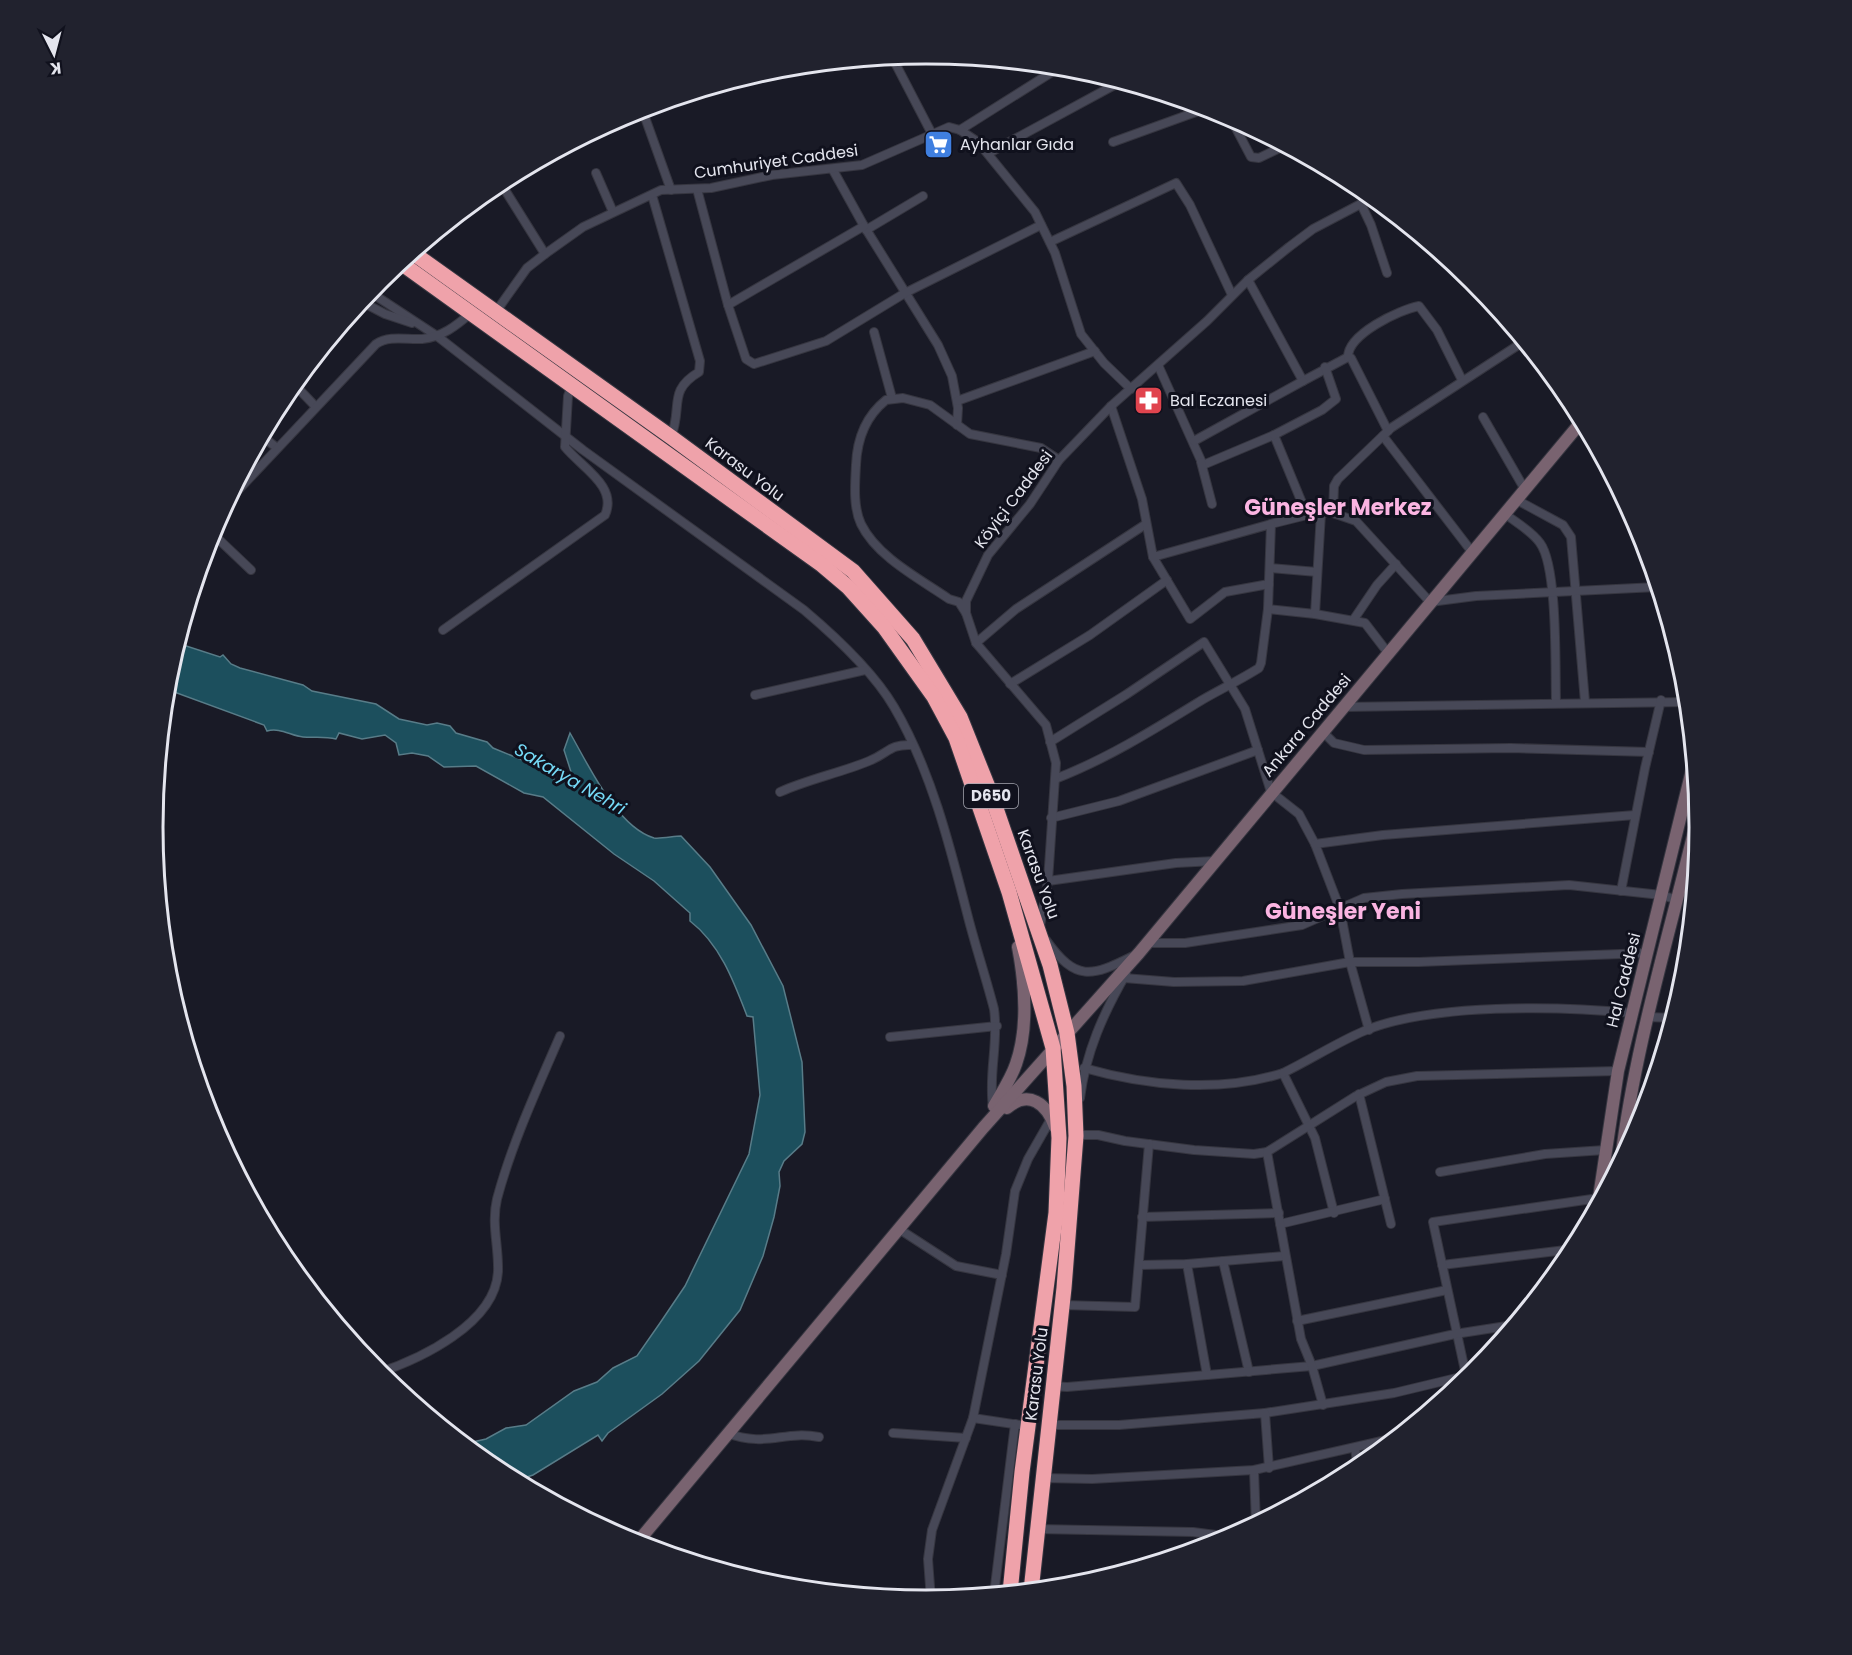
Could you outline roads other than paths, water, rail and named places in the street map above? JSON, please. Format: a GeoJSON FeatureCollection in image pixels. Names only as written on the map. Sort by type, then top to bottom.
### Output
{"type":"FeatureCollection","features":[{"type":"Feature","properties":{"kind":"highway","name":"Karasu Yolu"},"geometry":{"type":"LineString","coordinates":[[419,258],[671,437],[853,571],[913,639],[960,717],[1040,931],[1067,1033],[1074,1086],[1076,1136],[1062,1305],[1035,1529],[1032,1583]]}},
{"type":"Feature","properties":{"kind":"highway","name":"Karasu Yolu"},"geometry":{"type":"LineString","coordinates":[[408,267],[822,565],[848,587],[884,627],[934,697],[956,738],[1009,892],[1053,1048],[1059,1138],[1056,1213],[1022,1425],[1011,1586]]}},
{"type":"Feature","properties":{"kind":"street"},"geometry":{"type":"LineString","coordinates":[[896,65],[932,134]]}},
{"type":"Feature","properties":{"kind":"street"},"geometry":{"type":"LineString","coordinates":[[1048,75],[960,130],[989,153],[1028,203],[1050,242],[1081,334],[1131,389]]}},
{"type":"Feature","properties":{"kind":"street"},"geometry":{"type":"LineString","coordinates":[[989,153],[1111,87]]}},
{"type":"Feature","properties":{"kind":"street"},"geometry":{"type":"LineString","coordinates":[[1113,142],[1193,113]]}},
{"type":"Feature","properties":{"kind":"street"},"geometry":{"type":"LineString","coordinates":[[645,119],[670,190]]}},
{"type":"Feature","properties":{"kind":"street","name":"Cumhuriyet Caddesi"},"geometry":{"type":"LineString","coordinates":[[495,313],[527,268],[545,254],[583,227],[652,195],[670,190],[697,189],[772,175],[862,165],[949,126],[960,130]]}},
{"type":"Feature","properties":{"kind":"street"},"geometry":{"type":"LineString","coordinates":[[1238,132],[1251,157],[1259,158],[1276,150]]}},
{"type":"Feature","properties":{"kind":"street"},"geometry":{"type":"LineString","coordinates":[[833,170],[865,228],[938,345],[952,376],[957,401],[957,425]]}},
{"type":"Feature","properties":{"kind":"street"},"geometry":{"type":"LineString","coordinates":[[596,173],[613,212]]}},
{"type":"Feature","properties":{"kind":"street"},"geometry":{"type":"LineString","coordinates":[[1050,242],[1176,183],[1190,205],[1232,296]]}},
{"type":"Feature","properties":{"kind":"street"},"geometry":{"type":"LineString","coordinates":[[697,189],[728,305],[746,359],[754,364],[826,341],[904,293],[1041,225]]}},
{"type":"Feature","properties":{"kind":"street"},"geometry":{"type":"LineString","coordinates":[[506,191],[545,254]]}},
{"type":"Feature","properties":{"kind":"street"},"geometry":{"type":"LineString","coordinates":[[652,195],[700,361],[699,372],[681,384],[678,394],[677,422],[671,437]]}},
{"type":"Feature","properties":{"kind":"street"},"geometry":{"type":"LineString","coordinates":[[728,305],[923,196]]}},
{"type":"Feature","properties":{"kind":"street"},"geometry":{"type":"LineString","coordinates":[[1361,204],[1371,225],[1387,273]]}},
{"type":"Feature","properties":{"kind":"street","name":"Köyiçi Caddesi"},"geometry":{"type":"LineString","coordinates":[[966,613],[966,601],[988,555],[1030,504],[1059,460],[1111,406],[1248,280],[1313,229],[1361,204]]}},
{"type":"Feature","properties":{"kind":"street"},"geometry":{"type":"LineString","coordinates":[[1248,280],[1303,381]]}},
{"type":"Feature","properties":{"kind":"street"},"geometry":{"type":"LineString","coordinates":[[378,297],[437,336],[565,436],[804,610],[822,625],[865,670],[893,705],[912,745],[951,850],[985,973],[997,1026],[991,1088],[993,1108]]}},
{"type":"Feature","properties":{"kind":"street"},"geometry":{"type":"LineString","coordinates":[[369,306],[385,314],[423,327]]}},
{"type":"Feature","properties":{"kind":"street"},"geometry":{"type":"LineString","coordinates":[[1462,380],[1437,330],[1419,306],[1405,309],[1356,338],[1348,349],[1348,357],[1351,358],[1386,434],[1472,552]]}},
{"type":"Feature","properties":{"kind":"street"},"geometry":{"type":"LineString","coordinates":[[249,477],[380,341],[437,336],[455,327],[471,313]]}},
{"type":"Feature","properties":{"kind":"street"},"geometry":{"type":"LineString","coordinates":[[874,332],[892,398]]}},
{"type":"Feature","properties":{"kind":"street"},"geometry":{"type":"LineString","coordinates":[[1333,513],[1334,486],[1386,434],[1462,380],[1517,346]]}},
{"type":"Feature","properties":{"kind":"street"},"geometry":{"type":"LineString","coordinates":[[957,401],[1095,351]]}},
{"type":"Feature","properties":{"kind":"street"},"geometry":{"type":"LineString","coordinates":[[1194,441],[1325,367],[1348,357]]}},
{"type":"Feature","properties":{"kind":"street"},"geometry":{"type":"LineString","coordinates":[[1158,364],[1194,441],[1212,504]]}},
{"type":"Feature","properties":{"kind":"street"},"geometry":{"type":"LineString","coordinates":[[1201,462],[1205,465],[1274,435],[1322,410],[1336,399],[1325,367]]}},
{"type":"Feature","properties":{"kind":"street"},"geometry":{"type":"LineString","coordinates":[[443,630],[605,515],[610,504],[608,493],[565,447],[568,396],[572,385]]}},
{"type":"Feature","properties":{"kind":"street"},"geometry":{"type":"LineString","coordinates":[[301,391],[316,407]]}},
{"type":"Feature","properties":{"kind":"street"},"geometry":{"type":"LineString","coordinates":[[1059,460],[1041,448],[980,438],[957,425],[930,405],[903,398],[892,398],[878,406],[865,425],[857,455],[855,496],[861,524],[884,552],[949,599],[959,602],[966,613],[976,643],[1046,725],[1056,763],[1048,881],[1040,931],[1061,961],[1083,973],[1106,970],[1143,948],[1302,925],[1364,898],[1402,894],[1569,885],[1661,895],[1678,900]]}},
{"type":"Feature","properties":{"kind":"street"},"geometry":{"type":"LineString","coordinates":[[1111,406],[1142,499],[1153,556],[1190,619],[1225,592],[1269,584]]}},
{"type":"Feature","properties":{"kind":"street"},"geometry":{"type":"LineString","coordinates":[[1483,417],[1524,488]]}},
{"type":"Feature","properties":{"kind":"street","name":"Ankara Caddesi"},"geometry":{"type":"LineString","coordinates":[[982,1128],[1143,948],[1576,428]]}},
{"type":"Feature","properties":{"kind":"street"},"geometry":{"type":"LineString","coordinates":[[1274,435],[1307,515]]}},
{"type":"Feature","properties":{"kind":"street"},"geometry":{"type":"LineString","coordinates":[[268,441],[277,448]]}},
{"type":"Feature","properties":{"kind":"street"},"geometry":{"type":"LineString","coordinates":[[1515,499],[1563,525],[1571,537],[1578,591],[1585,702]]}},
{"type":"Feature","properties":{"kind":"street"},"geometry":{"type":"LineString","coordinates":[[1315,614],[1321,513]]}},
{"type":"Feature","properties":{"kind":"street"},"geometry":{"type":"LineString","coordinates":[[1153,556],[1307,515],[1333,513],[1356,521],[1430,602],[1651,587]]}},
{"type":"Feature","properties":{"kind":"street"},"geometry":{"type":"LineString","coordinates":[[1504,513],[1540,542],[1545,554],[1552,593],[1557,702]]}},
{"type":"Feature","properties":{"kind":"street"},"geometry":{"type":"LineString","coordinates":[[976,643],[1016,609],[1146,524]]}},
{"type":"Feature","properties":{"kind":"street"},"geometry":{"type":"LineString","coordinates":[[1055,779],[1111,754],[1212,694],[1232,686],[1259,668],[1268,609],[1271,524]]}},
{"type":"Feature","properties":{"kind":"street"},"geometry":{"type":"LineString","coordinates":[[219,540],[251,570]]}},
{"type":"Feature","properties":{"kind":"street"},"geometry":{"type":"LineString","coordinates":[[1354,619],[1377,585],[1396,564]]}},
{"type":"Feature","properties":{"kind":"street"},"geometry":{"type":"LineString","coordinates":[[1269,568],[1317,572]]}},
{"type":"Feature","properties":{"kind":"street"},"geometry":{"type":"LineString","coordinates":[[1010,684],[1090,635],[1167,580]]}},
{"type":"Feature","properties":{"kind":"street"},"geometry":{"type":"LineString","coordinates":[[1268,609],[1354,619],[1365,623],[1388,653]]}},
{"type":"Feature","properties":{"kind":"street"},"geometry":{"type":"LineString","coordinates":[[1050,742],[1204,642],[1245,709],[1271,792],[1299,814],[1315,844],[1340,909],[1350,962],[1369,1030]]}},
{"type":"Feature","properties":{"kind":"street"},"geometry":{"type":"LineString","coordinates":[[755,695],[865,670]]}},
{"type":"Feature","properties":{"kind":"street"},"geometry":{"type":"LineString","coordinates":[[1621,891],[1635,815],[1661,700]]}},
{"type":"Feature","properties":{"kind":"street"},"geometry":{"type":"LineString","coordinates":[[1343,707],[1678,701]]}},
{"type":"Feature","properties":{"kind":"street"},"geometry":{"type":"LineString","coordinates":[[1322,731],[1334,743],[1364,750],[1511,748],[1649,752]]}},
{"type":"Feature","properties":{"kind":"street"},"geometry":{"type":"LineString","coordinates":[[780,792],[810,779],[870,761],[896,745],[912,745]]}},
{"type":"Feature","properties":{"kind":"street"},"geometry":{"type":"LineString","coordinates":[[1051,818],[1119,801],[1258,750]]}},
{"type":"Feature","properties":{"kind":"street","name":"Hal Caddesi"},"geometry":{"type":"LineString","coordinates":[[1600,1183],[1618,1071],[1687,788]]}},
{"type":"Feature","properties":{"kind":"street"},"geometry":{"type":"LineString","coordinates":[[1315,844],[1383,835],[1635,815]]}},
{"type":"Feature","properties":{"kind":"street","name":"Hal Caddesi"},"geometry":{"type":"LineString","coordinates":[[1624,1133],[1648,1017],[1688,859]]}},
{"type":"Feature","properties":{"kind":"street"},"geometry":{"type":"LineString","coordinates":[[1048,881],[1164,865],[1215,861]]}},
{"type":"Feature","properties":{"kind":"street"},"geometry":{"type":"LineString","coordinates":[[643,1535],[982,1128],[1017,1064],[1024,1012],[1021,966],[1009,892]]}},
{"type":"Feature","properties":{"kind":"street"},"geometry":{"type":"LineString","coordinates":[[1143,948],[1102,1014],[1084,1068],[1076,1136],[1098,1135],[1149,1144],[1254,1154],[1267,1152],[1359,1094],[1386,1082],[1417,1076],[1618,1071]]}},
{"type":"Feature","properties":{"kind":"street"},"geometry":{"type":"LineString","coordinates":[[1124,978],[1174,982],[1243,981],[1350,962],[1419,962],[1646,953]]}},
{"type":"Feature","properties":{"kind":"street"},"geometry":{"type":"LineString","coordinates":[[1084,1068],[1108,1075],[1193,1085],[1246,1083],[1283,1073],[1369,1030],[1454,1012],[1575,1009],[1632,1013]]}},
{"type":"Feature","properties":{"kind":"street"},"geometry":{"type":"LineString","coordinates":[[1648,1017],[1665,1018]]}},
{"type":"Feature","properties":{"kind":"street"},"geometry":{"type":"LineString","coordinates":[[890,1037],[997,1026]]}},
{"type":"Feature","properties":{"kind":"street"},"geometry":{"type":"LineString","coordinates":[[388,1369],[434,1350],[458,1334],[480,1312],[492,1291],[498,1273],[494,1221],[497,1200],[531,1104],[560,1036]]}},
{"type":"Feature","properties":{"kind":"street"},"geometry":{"type":"LineString","coordinates":[[1283,1073],[1315,1138],[1334,1213]]}},
{"type":"Feature","properties":{"kind":"street"},"geometry":{"type":"LineString","coordinates":[[1359,1094],[1391,1224]]}},
{"type":"Feature","properties":{"kind":"street"},"geometry":{"type":"LineString","coordinates":[[982,1128],[1020,1099],[1030,1098],[1040,1103],[1052,1118],[1059,1138]]}},
{"type":"Feature","properties":{"kind":"street"},"geometry":{"type":"LineString","coordinates":[[1627,1113],[1633,1115]]}},
{"type":"Feature","properties":{"kind":"street"},"geometry":{"type":"LineString","coordinates":[[930,1590],[928,1559],[932,1530],[973,1418],[1002,1275],[1015,1191],[1032,1152],[1052,1118]]}},
{"type":"Feature","properties":{"kind":"street"},"geometry":{"type":"LineString","coordinates":[[1062,1305],[1135,1307],[1149,1144]]}},
{"type":"Feature","properties":{"kind":"street"},"geometry":{"type":"LineString","coordinates":[[1440,1172],[1545,1154],[1605,1150]]}},
{"type":"Feature","properties":{"kind":"street"},"geometry":{"type":"LineString","coordinates":[[1267,1152],[1297,1321],[1323,1405]]}},
{"type":"Feature","properties":{"kind":"street"},"geometry":{"type":"LineString","coordinates":[[1280,1224],[1334,1213],[1385,1199]]}},
{"type":"Feature","properties":{"kind":"street"},"geometry":{"type":"LineString","coordinates":[[1466,1367],[1455,1334],[1433,1222],[1591,1202]]}},
{"type":"Feature","properties":{"kind":"street"},"geometry":{"type":"LineString","coordinates":[[1142,1217],[1279,1213]]}},
{"type":"Feature","properties":{"kind":"street"},"geometry":{"type":"LineString","coordinates":[[899,1229],[956,1266],[1002,1275]]}},
{"type":"Feature","properties":{"kind":"street"},"geometry":{"type":"LineString","coordinates":[[1442,1265],[1560,1251]]}},
{"type":"Feature","properties":{"kind":"street"},"geometry":{"type":"LineString","coordinates":[[1138,1265],[1187,1264],[1284,1256]]}},
{"type":"Feature","properties":{"kind":"street"},"geometry":{"type":"LineString","coordinates":[[1224,1261],[1249,1372]]}},
{"type":"Feature","properties":{"kind":"street"},"geometry":{"type":"LineString","coordinates":[[1187,1264],[1207,1375]]}},
{"type":"Feature","properties":{"kind":"street"},"geometry":{"type":"LineString","coordinates":[[1297,1321],[1447,1290]]}},
{"type":"Feature","properties":{"kind":"street"},"geometry":{"type":"LineString","coordinates":[[1052,1386],[1067,1387],[1312,1366],[1455,1334],[1504,1326]]}},
{"type":"Feature","properties":{"kind":"street"},"geometry":{"type":"LineString","coordinates":[[1048,1425],[1119,1425],[1265,1413],[1394,1393],[1452,1380]]}},
{"type":"Feature","properties":{"kind":"street"},"geometry":{"type":"LineString","coordinates":[[1265,1413],[1269,1468]]}},
{"type":"Feature","properties":{"kind":"street"},"geometry":{"type":"LineString","coordinates":[[973,1418],[1022,1425],[995,1587]]}},
{"type":"Feature","properties":{"kind":"street"},"geometry":{"type":"LineString","coordinates":[[727,1433],[745,1440],[765,1441],[805,1434],[819,1437]]}},
{"type":"Feature","properties":{"kind":"street"},"geometry":{"type":"LineString","coordinates":[[893,1433],[966,1438]]}},
{"type":"Feature","properties":{"kind":"street"},"geometry":{"type":"LineString","coordinates":[[1041,1478],[1092,1479],[1254,1470],[1377,1443]]}},
{"type":"Feature","properties":{"kind":"street"},"geometry":{"type":"LineString","coordinates":[[1355,1448],[1356,1457]]}},
{"type":"Feature","properties":{"kind":"street"},"geometry":{"type":"LineString","coordinates":[[1254,1470],[1256,1515]]}},
{"type":"Feature","properties":{"kind":"street"},"geometry":{"type":"LineString","coordinates":[[1035,1529],[1193,1532],[1212,1534]]}},
{"type":"Feature","properties":{"kind":"water","name":"Sakarya Nehri"},"geometry":{"type":"Polygon","coordinates":[[[185,646],[220,657],[223,655],[231,664],[240,668],[303,685],[312,691],[376,704],[399,719],[427,725],[437,723],[450,726],[456,733],[487,742],[493,748],[544,769],[555,780],[565,782],[572,775],[564,750],[570,733],[605,794],[628,822],[654,838],[681,836],[710,867],[751,925],[783,986],[802,1062],[805,1132],[802,1144],[784,1161],[779,1172],[780,1186],[763,1256],[740,1310],[699,1361],[662,1394],[608,1433],[602,1441],[598,1435],[533,1475],[526,1477],[474,1442],[486,1439],[506,1428],[526,1425],[574,1391],[597,1382],[613,1368],[637,1356],[685,1286],[749,1154],[760,1095],[753,1017],[747,1016],[725,964],[710,941],[690,921],[690,913],[654,881],[614,854],[543,797],[524,793],[476,766],[444,767],[428,756],[412,753],[399,755],[396,743],[385,735],[362,739],[339,733],[336,739],[303,737],[276,730],[267,731],[264,725],[176,693],[185,646]]]}},
{"type":"Feature","properties":{"kind":"place","name":"Ayhanlar Gıda"},"geometry":{"type":"Point","coordinates":[939,144]}},
{"type":"Feature","properties":{"kind":"place","name":"Bal Eczanesi"},"geometry":{"type":"Point","coordinates":[1149,400]}},
{"type":"Feature","properties":{"kind":"district","name":"Güneşler Merkez"},"geometry":{"type":"Point","coordinates":[1338,507]}},
{"type":"Feature","properties":{"kind":"district","name":"Güneşler Yeni"},"geometry":{"type":"Point","coordinates":[1343,911]}}]}
